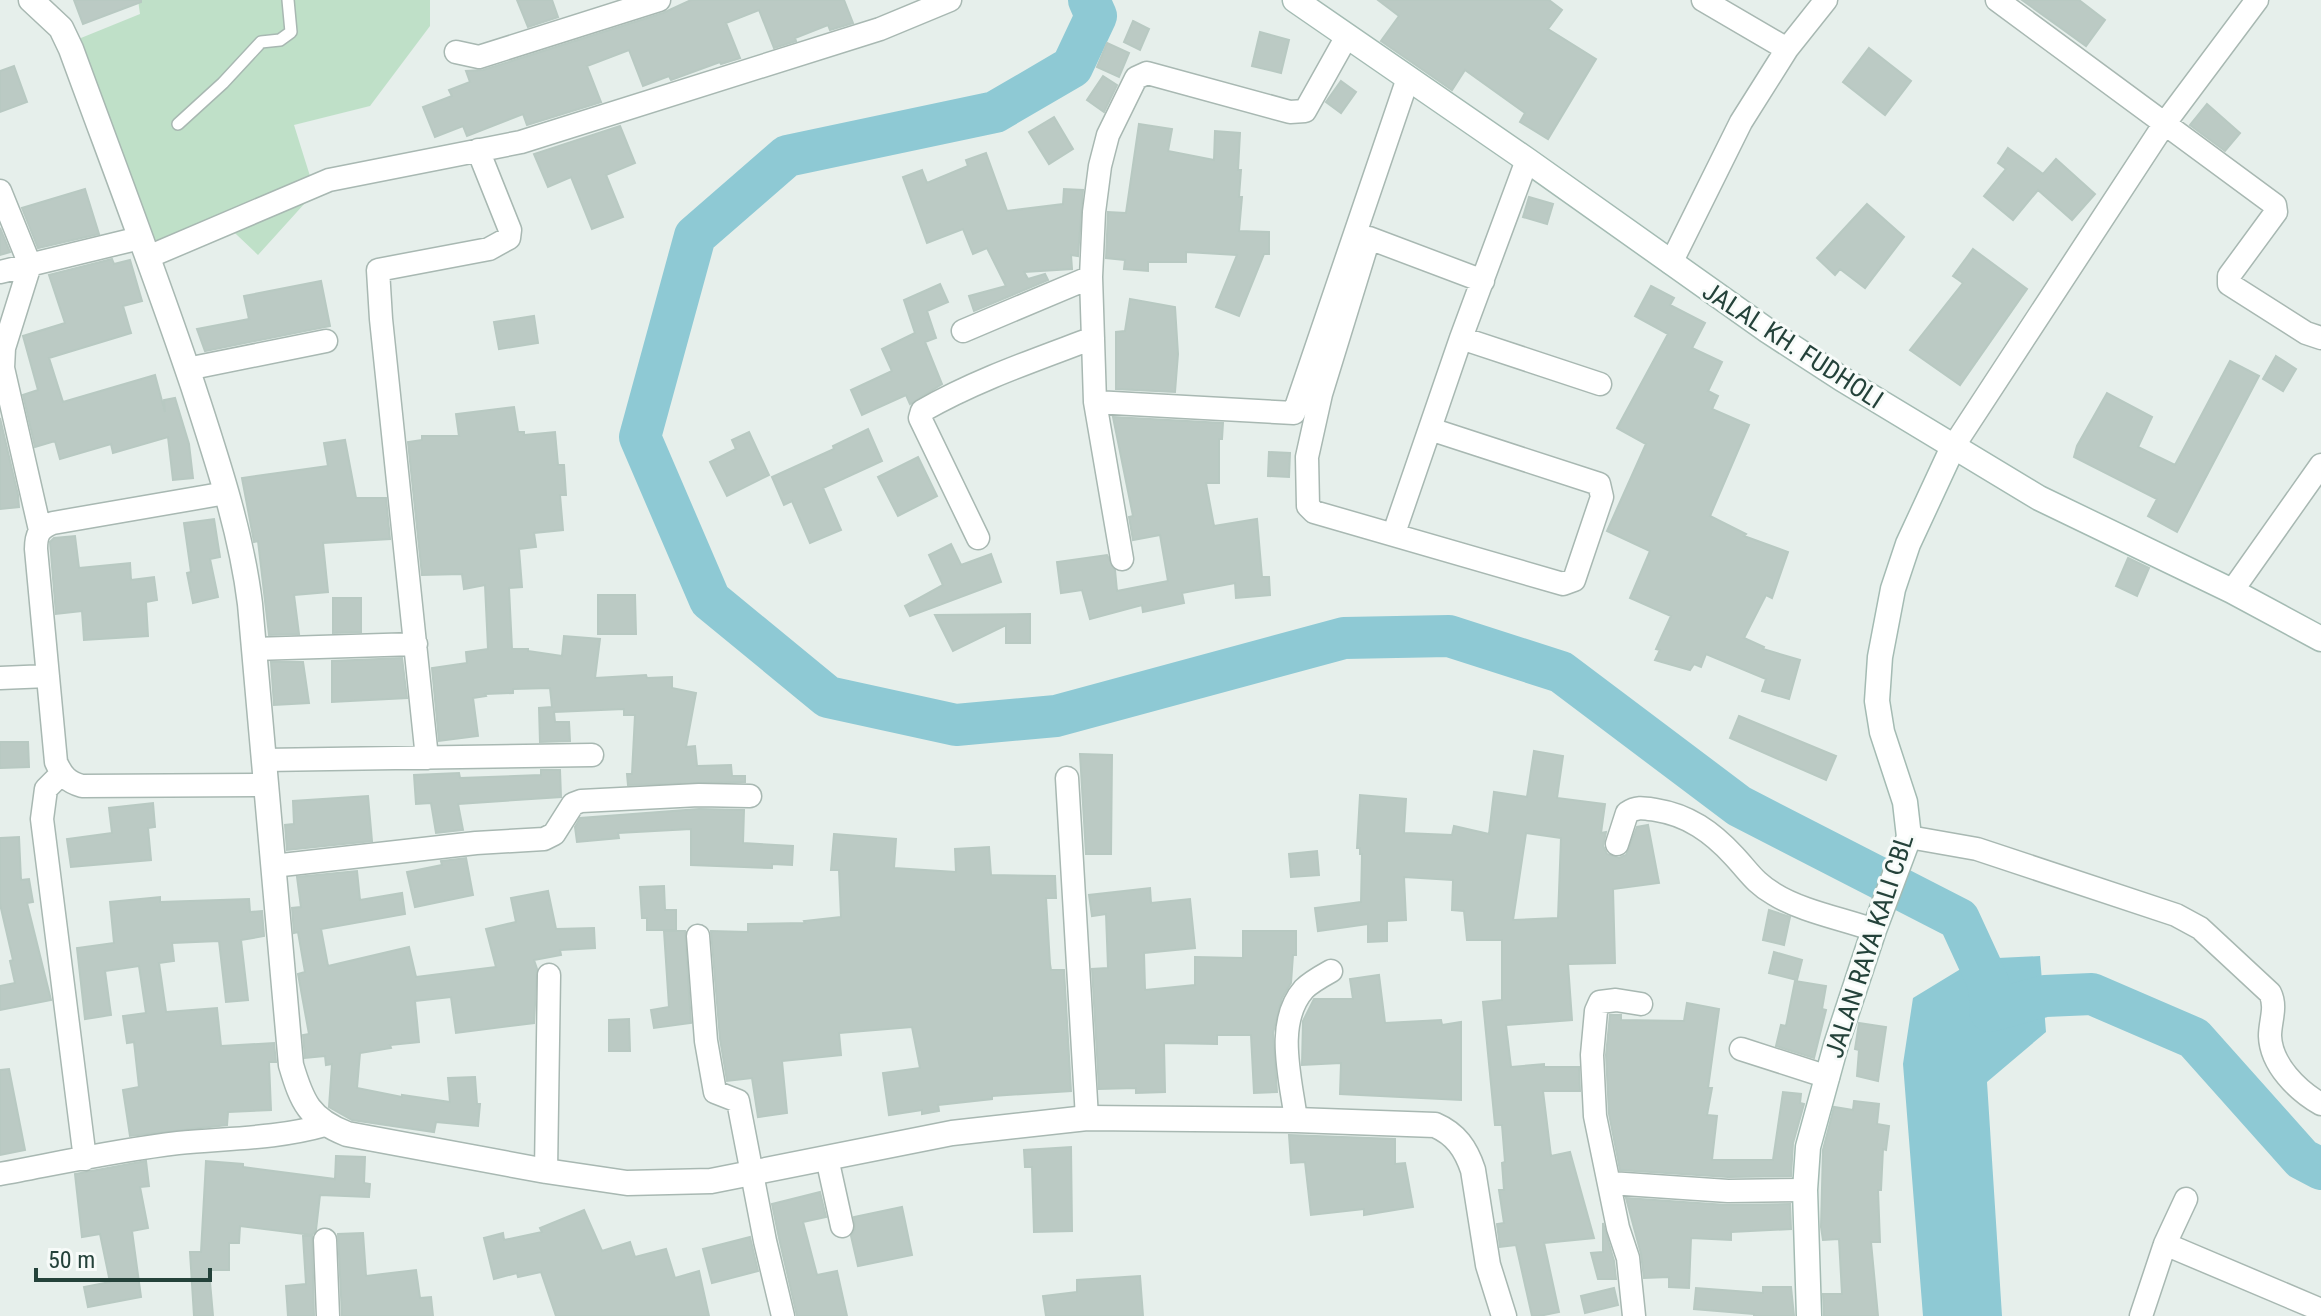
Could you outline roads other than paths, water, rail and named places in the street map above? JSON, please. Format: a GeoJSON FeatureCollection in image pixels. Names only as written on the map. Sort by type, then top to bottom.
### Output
{"type":"FeatureCollection","features":[{"type":"Feature","properties":{"kind":"street"},"geometry":{"type":"LineString","coordinates":[[31,0],[61,28],[71,49],[187,369],[226,493],[247,582],[291,1065],[300,1096],[325,1125],[347,1134],[627,1183],[711,1181],[952,1133],[1087,1118],[1423,1124],[1447,1130],[1459,1142],[1473,1170],[1488,1265],[1504,1316]]}},
{"type":"Feature","properties":{"kind":"street"},"geometry":{"type":"LineString","coordinates":[[456,52],[479,57],[659,0]]}},
{"type":"Feature","properties":{"kind":"street"},"geometry":{"type":"LineString","coordinates":[[0,272],[144,248],[329,180],[536,138],[880,29],[950,0]]}},
{"type":"Feature","properties":{"kind":"street","name":"JALAL KH. FUDHOLI"},"geometry":{"type":"LineString","coordinates":[[1295,0],[1768,331],[1953,447],[2039,498],[2232,591],[2321,639]]}},
{"type":"Feature","properties":{"kind":"street"},"geometry":{"type":"LineString","coordinates":[[1703,0],[1787,49]]}},
{"type":"Feature","properties":{"kind":"street"},"geometry":{"type":"LineString","coordinates":[[1671,263],[1741,122],[1787,49],[1826,0]]}},
{"type":"Feature","properties":{"kind":"street"},"geometry":{"type":"LineString","coordinates":[[1997,0],[2275,205],[2276,212],[2229,276],[2230,286],[2306,333],[2321,338]]}},
{"type":"Feature","properties":{"kind":"street"},"geometry":{"type":"LineString","coordinates":[[1953,447],[2165,123],[2257,0]]}},
{"type":"Feature","properties":{"kind":"street"},"geometry":{"type":"LineString","coordinates":[[1122,559],[1095,402],[1091,277],[1100,166],[1108,135],[1136,78],[1147,73],[1290,112],[1305,111],[1347,36]]}},
{"type":"Feature","properties":{"kind":"street"},"geometry":{"type":"LineString","coordinates":[[1095,402],[1294,413],[1408,78]]}},
{"type":"Feature","properties":{"kind":"street"},"geometry":{"type":"LineString","coordinates":[[427,758],[378,270],[489,249],[509,238],[510,230],[478,150]]}},
{"type":"Feature","properties":{"kind":"street"},"geometry":{"type":"LineString","coordinates":[[1394,533],[1527,160]]}},
{"type":"Feature","properties":{"kind":"street"},"geometry":{"type":"LineString","coordinates":[[0,191],[30,265],[4,348],[3,368],[40,530]]}},
{"type":"Feature","properties":{"kind":"street"},"geometry":{"type":"LineString","coordinates":[[1430,429],[1599,484],[1602,497],[1574,580],[1563,584],[1314,512],[1308,506],[1307,457],[1321,394],[1369,238],[1483,281]]}},
{"type":"Feature","properties":{"kind":"street"},"geometry":{"type":"LineString","coordinates":[[963,331],[1091,277]]}},
{"type":"Feature","properties":{"kind":"street"},"geometry":{"type":"LineString","coordinates":[[978,538],[920,418],[922,411],[955,392],[1001,372],[1093,338]]}},
{"type":"Feature","properties":{"kind":"street"},"geometry":{"type":"LineString","coordinates":[[1461,338],[1600,384]]}},
{"type":"Feature","properties":{"kind":"street"},"geometry":{"type":"LineString","coordinates":[[187,369],[326,341]]}},
{"type":"Feature","properties":{"kind":"street","name":"JALAN RAYA KALI CBL"},"geometry":{"type":"LineString","coordinates":[[1809,1316],[1805,1190],[1808,1147],[1874,930],[1908,841],[1905,802],[1882,732],[1877,701],[1880,657],[1893,589],[1908,544],[1953,447]]}},
{"type":"Feature","properties":{"kind":"street"},"geometry":{"type":"LineString","coordinates":[[2232,591],[2321,465]]}},
{"type":"Feature","properties":{"kind":"street"},"geometry":{"type":"LineString","coordinates":[[226,493],[53,523],[40,530],[36,537],[36,549],[56,762],[61,774],[82,786],[266,785]]}},
{"type":"Feature","properties":{"kind":"street"},"geometry":{"type":"LineString","coordinates":[[254,649],[416,644]]}},
{"type":"Feature","properties":{"kind":"street"},"geometry":{"type":"LineString","coordinates":[[0,678],[48,676]]}},
{"type":"Feature","properties":{"kind":"street"},"geometry":{"type":"LineString","coordinates":[[264,760],[592,755]]}},
{"type":"Feature","properties":{"kind":"street"},"geometry":{"type":"LineString","coordinates":[[61,774],[46,789],[42,819],[85,1159]]}},
{"type":"Feature","properties":{"kind":"street"},"geometry":{"type":"LineString","coordinates":[[1067,778],[1087,1118]]}},
{"type":"Feature","properties":{"kind":"street"},"geometry":{"type":"LineString","coordinates":[[273,866],[476,843],[544,839],[554,834],[573,804],[581,801],[699,795],[750,796]]}},
{"type":"Feature","properties":{"kind":"street"},"geometry":{"type":"LineString","coordinates":[[1617,844],[1627,813],[1631,810],[1639,807],[1678,814],[1700,825],[1721,842],[1754,881],[1778,897],[1874,930]]}},
{"type":"Feature","properties":{"kind":"street"},"geometry":{"type":"LineString","coordinates":[[1908,841],[1977,849],[2176,915],[2200,928],[2270,993],[2273,999],[2270,1035],[2274,1053],[2289,1078],[2305,1095],[2321,1104]]}},
{"type":"Feature","properties":{"kind":"street"},"geometry":{"type":"LineString","coordinates":[[698,936],[706,1041],[715,1092],[738,1101],[783,1316]]}},
{"type":"Feature","properties":{"kind":"street"},"geometry":{"type":"LineString","coordinates":[[1296,1120],[1289,1059],[1289,1015],[1306,987],[1331,971]]}},
{"type":"Feature","properties":{"kind":"street"},"geometry":{"type":"LineString","coordinates":[[546,1171],[549,975]]}},
{"type":"Feature","properties":{"kind":"street"},"geometry":{"type":"LineString","coordinates":[[1634,1316],[1628,1258],[1618,1228],[1595,1116],[1592,1055],[1596,1011],[1600,1002],[1641,1004]]}},
{"type":"Feature","properties":{"kind":"street"},"geometry":{"type":"LineString","coordinates":[[1741,1049],[1828,1077]]}},
{"type":"Feature","properties":{"kind":"street"},"geometry":{"type":"LineString","coordinates":[[0,1174],[178,1143],[293,1134],[325,1125]]}},
{"type":"Feature","properties":{"kind":"street"},"geometry":{"type":"LineString","coordinates":[[827,1158],[842,1226]]}},
{"type":"Feature","properties":{"kind":"street"},"geometry":{"type":"LineString","coordinates":[[1610,1183],[1728,1191],[1805,1190]]}},
{"type":"Feature","properties":{"kind":"street"},"geometry":{"type":"LineString","coordinates":[[2141,1316],[2165,1244],[2186,1199]]}},
{"type":"Feature","properties":{"kind":"street"},"geometry":{"type":"LineString","coordinates":[[325,1240],[328,1316]]}},
{"type":"Feature","properties":{"kind":"street"},"geometry":{"type":"LineString","coordinates":[[2165,1244],[2321,1310]]}},
{"type":"Feature","properties":{"kind":"lane"},"geometry":{"type":"LineString","coordinates":[[178,124],[223,83],[261,42],[280,40],[291,32],[288,0]]}},
{"type":"Feature","properties":{"kind":"water"},"geometry":{"type":"Polygon","coordinates":[[[2040,956],[2046,1032],[1987,1082],[2002,1316],[1923,1316],[1903,1064],[1913,998],[1977,959],[2040,956]]]}},
{"type":"Feature","properties":{"kind":"waterway"},"geometry":{"type":"LineString","coordinates":[[1089,0],[1096,16],[1072,67],[995,112],[787,156],[695,236],[640,437],[710,600],[828,697],[956,725],[1056,716],[1344,638],[1449,636],[1561,672],[1739,806],[1959,919],[1988,982],[1992,1009]]}},
{"type":"Feature","properties":{"kind":"waterway"},"geometry":{"type":"LineString","coordinates":[[1990,1011],[2045,996],[2092,994],[2194,1038],[2302,1159],[2321,1169]]}}]}
